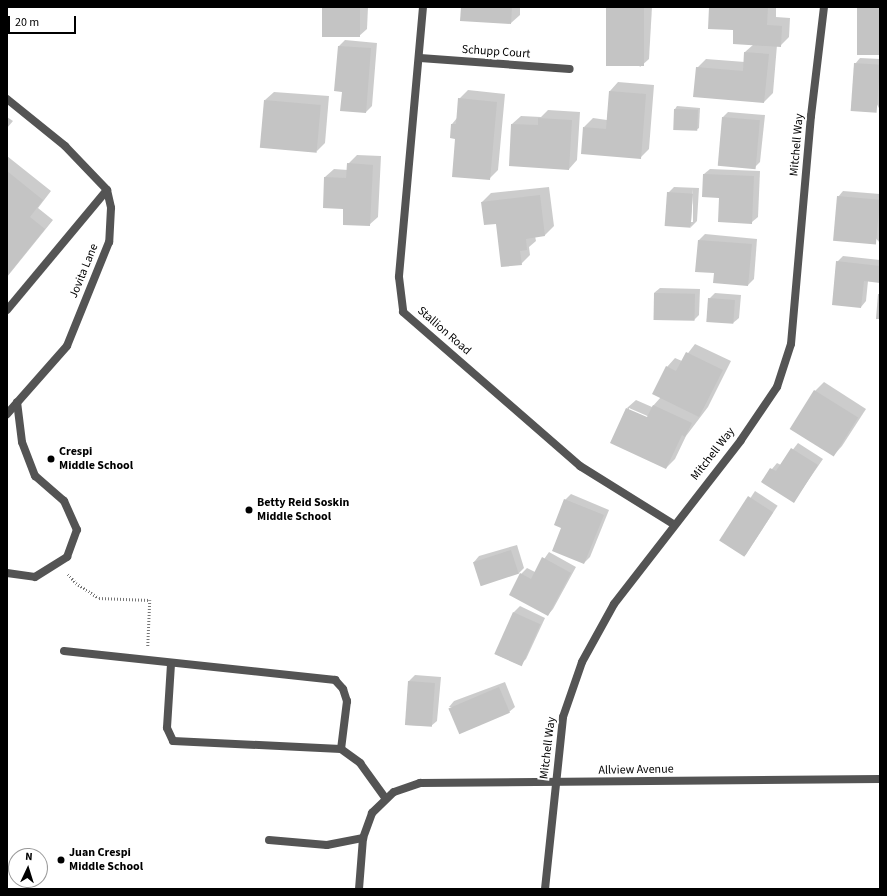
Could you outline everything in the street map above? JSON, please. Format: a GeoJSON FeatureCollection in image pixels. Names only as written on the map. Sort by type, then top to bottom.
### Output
{"type":"FeatureCollection","features":[{"type":"Feature","properties":{"kind":"street","name":"Stallion Road"},"geometry":{"type":"LineString","coordinates":[[423,7],[420,58],[399,277],[404,312],[580,466],[673,524]]}},
{"type":"Feature","properties":{"kind":"street","name":"Mitchell Way"},"geometry":{"type":"LineString","coordinates":[[545,889],[563,717],[582,662],[614,604],[673,524],[741,440],[777,387],[791,344],[811,116],[824,7]]}},
{"type":"Feature","properties":{"kind":"street","name":"Schupp Court"},"geometry":{"type":"LineString","coordinates":[[420,58],[570,69]]}},
{"type":"Feature","properties":{"kind":"street"},"geometry":{"type":"LineString","coordinates":[[7,99],[65,146],[107,190],[7,310]]}},
{"type":"Feature","properties":{"kind":"street","name":"Jovita Lane"},"geometry":{"type":"LineString","coordinates":[[7,414],[67,346],[109,242],[111,208],[107,190]]}},
{"type":"Feature","properties":{"kind":"street"},"geometry":{"type":"LineString","coordinates":[[7,573],[35,578],[67,557],[77,530],[64,500],[35,476],[22,442],[17,402]]}},
{"type":"Feature","properties":{"kind":"street"},"geometry":{"type":"LineString","coordinates":[[64,651],[147,662],[335,680],[343,689],[347,701],[341,749]]}},
{"type":"Feature","properties":{"kind":"street"},"geometry":{"type":"LineString","coordinates":[[171,664],[167,728],[173,741],[341,749],[360,762],[386,799],[372,813],[363,838],[359,889]]}},
{"type":"Feature","properties":{"kind":"street","name":"Allview Avenue"},"geometry":{"type":"LineString","coordinates":[[386,799],[394,792],[420,783],[880,779]]}},
{"type":"Feature","properties":{"kind":"street"},"geometry":{"type":"LineString","coordinates":[[269,840],[327,845],[363,838]]}},
{"type":"Feature","properties":{"kind":"path"},"geometry":{"type":"LineString","coordinates":[[58,563],[76,583],[99,598],[150,600],[147,662]]}},
{"type":"Feature","properties":{"kind":"building"},"geometry":{"type":"Polygon","coordinates":[[[322,7],[360,7],[360,37],[322,37],[322,7]]]}},
{"type":"Feature","properties":{"kind":"building"},"geometry":{"type":"Polygon","coordinates":[[[461,7],[512,7],[511,24],[460,21],[461,7]]]}},
{"type":"Feature","properties":{"kind":"building"},"geometry":{"type":"Polygon","coordinates":[[[606,7],[644,7],[644,66],[606,66],[606,7]]]}},
{"type":"Feature","properties":{"kind":"building"},"geometry":{"type":"Polygon","coordinates":[[[709,7],[768,7],[767,25],[782,26],[781,47],[733,44],[733,30],[708,29],[709,7]]]}},
{"type":"Feature","properties":{"kind":"building"},"geometry":{"type":"Polygon","coordinates":[[[857,7],[880,7],[880,55],[857,55],[857,7]]]}},
{"type":"Feature","properties":{"kind":"building"},"geometry":{"type":"Polygon","coordinates":[[[338,46],[371,48],[366,113],[340,111],[342,92],[334,91],[338,46]]]}},
{"type":"Feature","properties":{"kind":"building"},"geometry":{"type":"Polygon","coordinates":[[[744,52],[769,54],[764,103],[693,97],[696,67],[743,71],[744,52]]]}},
{"type":"Feature","properties":{"kind":"building"},"geometry":{"type":"Polygon","coordinates":[[[854,63],[880,65],[877,113],[851,111],[854,63]]]}},
{"type":"Feature","properties":{"kind":"building"},"geometry":{"type":"Polygon","coordinates":[[[609,91],[646,94],[641,159],[581,154],[583,127],[606,129],[609,91]]]}},
{"type":"Feature","properties":{"kind":"building"},"geometry":{"type":"Polygon","coordinates":[[[458,98],[497,102],[490,180],[452,177],[455,139],[450,138],[451,124],[456,124],[458,98]]]}},
{"type":"Feature","properties":{"kind":"building"},"geometry":{"type":"Polygon","coordinates":[[[264,100],[321,105],[317,153],[260,148],[264,100]]]}},
{"type":"Feature","properties":{"kind":"building"},"geometry":{"type":"Polygon","coordinates":[[[674,109],[698,110],[697,131],[673,130],[674,109]]]}},
{"type":"Feature","properties":{"kind":"building"},"geometry":{"type":"Polygon","coordinates":[[[722,117],[760,120],[756,169],[718,166],[722,117]]]}},
{"type":"Feature","properties":{"kind":"building"},"geometry":{"type":"Polygon","coordinates":[[[538,118],[572,120],[569,170],[509,166],[511,124],[538,125],[538,118]]]}},
{"type":"Feature","properties":{"kind":"building"},"geometry":{"type":"Polygon","coordinates":[[[347,163],[373,165],[370,226],[343,225],[343,209],[323,208],[324,177],[346,178],[347,163]]]}},
{"type":"Feature","properties":{"kind":"building"},"geometry":{"type":"Polygon","coordinates":[[[7,171],[43,200],[30,217],[45,229],[7,276],[7,171]]]}},
{"type":"Feature","properties":{"kind":"building"},"geometry":{"type":"Polygon","coordinates":[[[703,174],[754,176],[752,224],[718,222],[719,198],[702,197],[703,174]]]}},
{"type":"Feature","properties":{"kind":"building"},"geometry":{"type":"Polygon","coordinates":[[[667,192],[693,194],[691,228],[665,226],[667,192]]]}},
{"type":"Feature","properties":{"kind":"building"},"geometry":{"type":"Polygon","coordinates":[[[540,195],[545,236],[526,239],[527,250],[520,251],[522,265],[501,267],[496,224],[484,225],[481,202],[540,195]]]}},
{"type":"Feature","properties":{"kind":"building"},"geometry":{"type":"Polygon","coordinates":[[[837,196],[880,200],[876,245],[833,241],[837,196]]]}},
{"type":"Feature","properties":{"kind":"building"},"geometry":{"type":"Polygon","coordinates":[[[698,240],[752,244],[748,286],[713,283],[714,273],[695,272],[698,240]]]}},
{"type":"Feature","properties":{"kind":"building"},"geometry":{"type":"Polygon","coordinates":[[[836,261],[880,266],[880,283],[864,281],[861,308],[832,305],[836,261]]]}},
{"type":"Feature","properties":{"kind":"building"},"geometry":{"type":"Polygon","coordinates":[[[654,293],[695,294],[695,321],[654,320],[654,293]]]}},
{"type":"Feature","properties":{"kind":"building"},"geometry":{"type":"Polygon","coordinates":[[[878,294],[880,294],[880,319],[876,319],[878,294]]]}},
{"type":"Feature","properties":{"kind":"building"},"geometry":{"type":"Polygon","coordinates":[[[708,298],[735,300],[733,324],[706,322],[708,298]]]}},
{"type":"Feature","properties":{"kind":"building"},"geometry":{"type":"Polygon","coordinates":[[[686,352],[723,370],[699,417],[652,394],[666,366],[676,371],[686,352]]]}},
{"type":"Feature","properties":{"kind":"building"},"geometry":{"type":"Polygon","coordinates":[[[814,390],[858,418],[834,457],[790,429],[814,390]]]}},
{"type":"Feature","properties":{"kind":"building"},"geometry":{"type":"Polygon","coordinates":[[[653,405],[692,423],[685,437],[682,435],[666,469],[610,443],[626,408],[647,417],[653,405]]]}},
{"type":"Feature","properties":{"kind":"building"},"geometry":{"type":"Polygon","coordinates":[[[791,448],[818,465],[794,503],[761,482],[770,468],[776,471],[791,448]]]}},
{"type":"Feature","properties":{"kind":"building"},"geometry":{"type":"Polygon","coordinates":[[[748,496],[773,512],[744,557],[719,540],[748,496]]]}},
{"type":"Feature","properties":{"kind":"building"},"geometry":{"type":"Polygon","coordinates":[[[564,499],[604,515],[584,564],[552,551],[561,528],[554,525],[564,499]]]}},
{"type":"Feature","properties":{"kind":"building"},"geometry":{"type":"Polygon","coordinates":[[[511,550],[519,574],[481,586],[473,562],[511,550]]]}},
{"type":"Feature","properties":{"kind":"building"},"geometry":{"type":"Polygon","coordinates":[[[542,557],[571,573],[548,616],[509,595],[520,573],[531,579],[542,557]]]}},
{"type":"Feature","properties":{"kind":"building"},"geometry":{"type":"Polygon","coordinates":[[[513,612],[540,624],[522,666],[494,654],[513,612]]]}},
{"type":"Feature","properties":{"kind":"building"},"geometry":{"type":"Polygon","coordinates":[[[408,681],[435,683],[432,727],[405,725],[408,681]]]}},
{"type":"Feature","properties":{"kind":"building"},"geometry":{"type":"Polygon","coordinates":[[[499,687],[510,713],[459,734],[448,708],[499,687]]]}},
{"type":"Feature","properties":{"kind":"place","name":"Crespi Middle School"},"geometry":{"type":"Point","coordinates":[51,459]}},
{"type":"Feature","properties":{"kind":"place","name":"Betty Reid Soskin Middle School"},"geometry":{"type":"Point","coordinates":[249,510]}},
{"type":"Feature","properties":{"kind":"place","name":"Juan Crespi Middle School"},"geometry":{"type":"Point","coordinates":[61,860]}}]}
